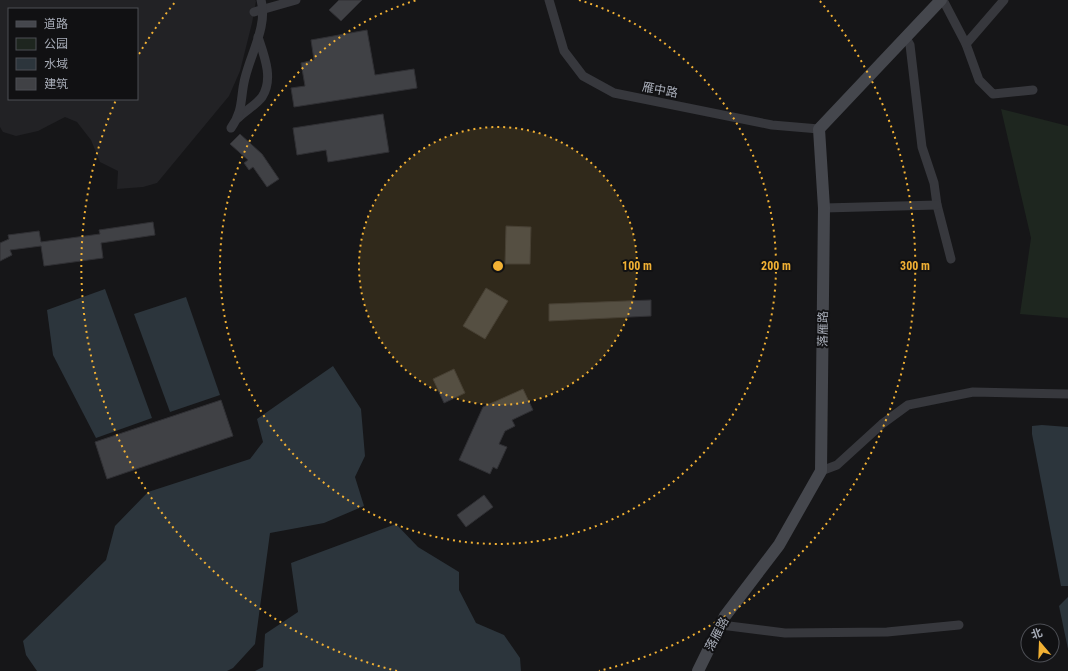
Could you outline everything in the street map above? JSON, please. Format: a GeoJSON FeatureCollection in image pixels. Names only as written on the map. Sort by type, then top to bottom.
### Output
{"type":"FeatureCollection","features":[{"type":"Feature","properties":{"kind":"street"},"geometry":{"type":"LineString","coordinates":[[254,12],[262,4],[296,0]]}},
{"type":"Feature","properties":{"kind":"street","name":"雁中路"},"geometry":{"type":"LineString","coordinates":[[549,0],[564,51],[583,76],[614,93],[772,125],[819,129]]}},
{"type":"Feature","properties":{"kind":"street"},"geometry":{"type":"LineString","coordinates":[[819,129],[942,0],[966,44],[979,80],[993,94],[1033,90]]}},
{"type":"Feature","properties":{"kind":"street"},"geometry":{"type":"LineString","coordinates":[[966,44],[1004,0]]}},
{"type":"Feature","properties":{"kind":"street"},"geometry":{"type":"LineString","coordinates":[[238,118],[242,106],[245,78],[258,37],[262,4]]}},
{"type":"Feature","properties":{"kind":"street"},"geometry":{"type":"LineString","coordinates":[[231,128],[238,118],[262,97],[268,82],[267,62],[258,37]]}},
{"type":"Feature","properties":{"kind":"street"},"geometry":{"type":"LineString","coordinates":[[906,38],[910,45],[922,147],[934,183],[937,205],[951,260]]}},
{"type":"Feature","properties":{"kind":"street","name":"落雁路"},"geometry":{"type":"LineString","coordinates":[[698,671],[725,616],[779,545],[821,471],[824,208],[819,129]]}},
{"type":"Feature","properties":{"kind":"street"},"geometry":{"type":"LineString","coordinates":[[824,208],[937,205]]}},
{"type":"Feature","properties":{"kind":"street"},"geometry":{"type":"LineString","coordinates":[[821,471],[837,465],[882,424],[908,405],[973,392],[1068,394]]}},
{"type":"Feature","properties":{"kind":"street"},"geometry":{"type":"LineString","coordinates":[[721,625],[785,633],[886,632],[959,625]]}},
{"type":"Feature","properties":{"kind":"shaded area"},"geometry":{"type":"Polygon","coordinates":[[[0,0],[256,1],[240,71],[229,96],[157,183],[143,187],[117,189],[118,171],[100,162],[91,140],[77,122],[65,117],[38,131],[16,136],[3,132],[0,127],[0,0]]]}},
{"type":"Feature","properties":{"kind":"green space"},"geometry":{"type":"Polygon","coordinates":[[[1001,109],[1068,126],[1068,318],[1020,314],[1031,238],[1001,109]]]}},
{"type":"Feature","properties":{"kind":"water"},"geometry":{"type":"Polygon","coordinates":[[[105,289],[152,418],[96,438],[53,355],[47,310],[105,289]]]}},
{"type":"Feature","properties":{"kind":"water"},"geometry":{"type":"Polygon","coordinates":[[[186,297],[220,395],[170,412],[134,314],[186,297]]]}},
{"type":"Feature","properties":{"kind":"water"},"geometry":{"type":"Polygon","coordinates":[[[333,366],[361,409],[365,456],[355,477],[364,506],[324,523],[270,533],[255,644],[233,668],[227,671],[37,671],[26,655],[23,641],[106,560],[115,526],[148,492],[250,459],[263,442],[257,419],[333,366]]]}},
{"type":"Feature","properties":{"kind":"water"},"geometry":{"type":"Polygon","coordinates":[[[1042,425],[1068,427],[1068,586],[1061,586],[1032,434],[1032,426],[1042,425]]]}},
{"type":"Feature","properties":{"kind":"water"},"geometry":{"type":"Polygon","coordinates":[[[396,524],[418,547],[459,572],[459,590],[476,623],[504,635],[520,658],[521,671],[255,671],[263,667],[265,634],[298,612],[291,563],[396,524]]]}},
{"type":"Feature","properties":{"kind":"water"},"geometry":{"type":"Polygon","coordinates":[[[1068,597],[1068,649],[1059,606],[1068,597]]]}},
{"type":"Feature","properties":{"kind":"building"},"geometry":{"type":"Polygon","coordinates":[[[339,0],[362,0],[341,21],[329,10],[339,0]]]}},
{"type":"Feature","properties":{"kind":"building"},"geometry":{"type":"Polygon","coordinates":[[[367,30],[375,75],[414,69],[417,88],[294,107],[291,88],[305,86],[301,63],[314,60],[311,40],[367,30]]]}},
{"type":"Feature","properties":{"kind":"building"},"geometry":{"type":"Polygon","coordinates":[[[383,114],[389,152],[328,162],[326,150],[297,155],[293,128],[383,114]]]}},
{"type":"Feature","properties":{"kind":"building"},"geometry":{"type":"Polygon","coordinates":[[[240,134],[262,154],[279,179],[267,187],[253,167],[249,170],[244,163],[248,160],[230,144],[240,134]]]}},
{"type":"Feature","properties":{"kind":"building"},"geometry":{"type":"Polygon","coordinates":[[[153,222],[155,235],[101,243],[103,258],[44,266],[41,246],[10,250],[12,255],[0,261],[0,243],[9,239],[8,235],[39,231],[41,242],[100,234],[99,230],[153,222]]]}},
{"type":"Feature","properties":{"kind":"building"},"geometry":{"type":"Polygon","coordinates":[[[506,226],[531,227],[530,264],[505,264],[506,226]]]}},
{"type":"Feature","properties":{"kind":"building"},"geometry":{"type":"Polygon","coordinates":[[[486,288],[508,301],[485,339],[463,326],[486,288]]]}},
{"type":"Feature","properties":{"kind":"building"},"geometry":{"type":"Polygon","coordinates":[[[651,300],[651,316],[549,321],[549,304],[651,300]]]}},
{"type":"Feature","properties":{"kind":"building"},"geometry":{"type":"Polygon","coordinates":[[[454,369],[465,393],[444,403],[433,379],[454,369]]]}},
{"type":"Feature","properties":{"kind":"building"},"geometry":{"type":"Polygon","coordinates":[[[523,389],[533,410],[512,420],[515,426],[505,431],[499,444],[507,447],[497,469],[493,467],[490,474],[459,460],[483,407],[523,389]]]}},
{"type":"Feature","properties":{"kind":"building"},"geometry":{"type":"Polygon","coordinates":[[[221,400],[233,436],[107,479],[95,442],[221,400]]]}},
{"type":"Feature","properties":{"kind":"building"},"geometry":{"type":"Polygon","coordinates":[[[484,495],[493,507],[466,527],[457,515],[484,495]]]}}]}
